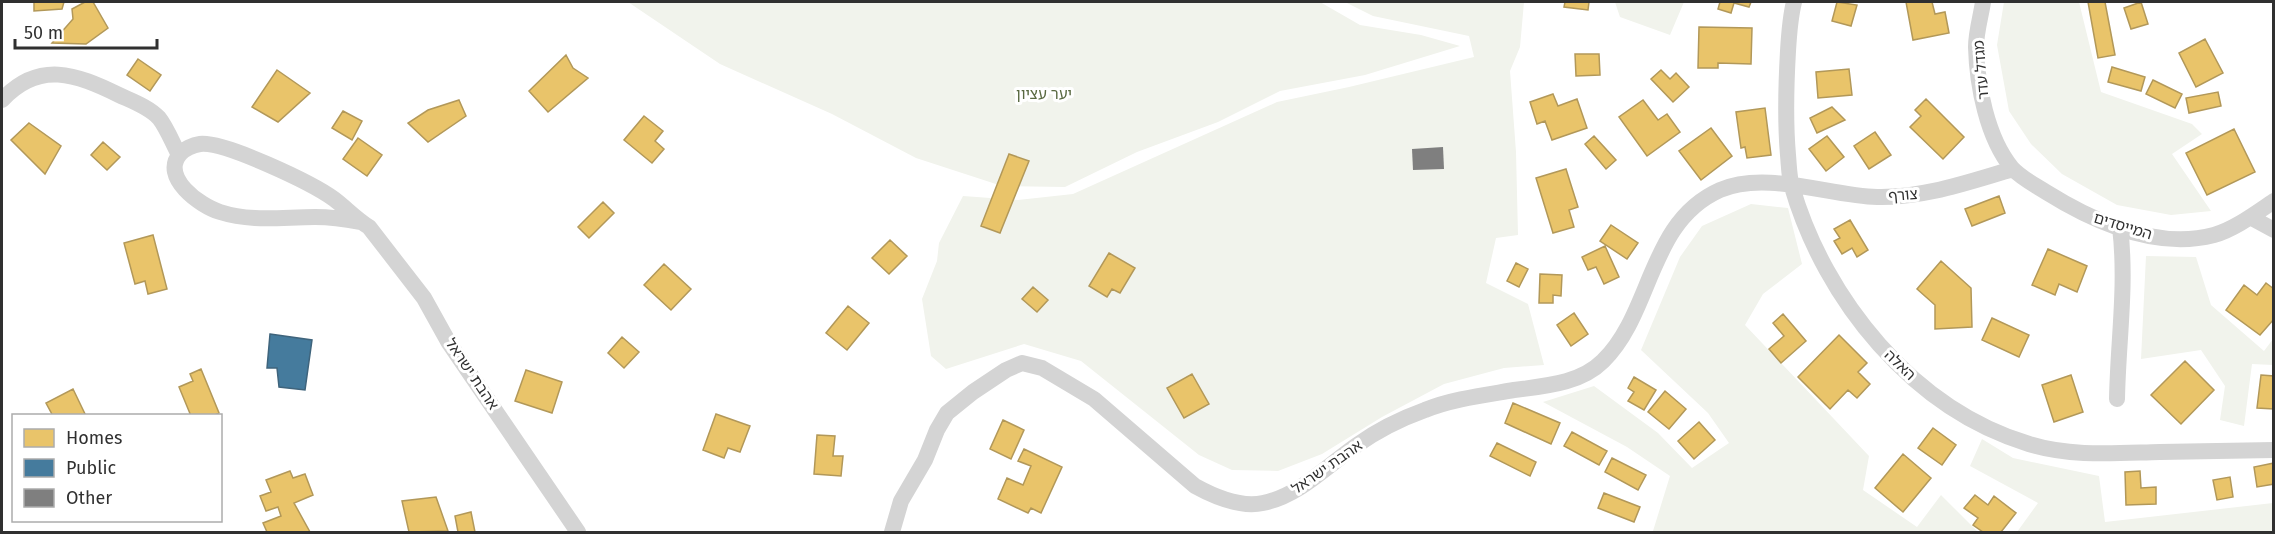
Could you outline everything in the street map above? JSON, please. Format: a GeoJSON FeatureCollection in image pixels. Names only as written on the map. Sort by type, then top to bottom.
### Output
{"type":"FeatureCollection","features":[{"type":"Feature","properties":{"kind":"street","name":"האלה"},"geometry":{"type":"LineString","coordinates":[[1794,2],[1790,24],[1786,116],[1791,184],[1805,227],[1851,311],[1879,345],[1911,377],[1944,402],[1986,427],[2029,444],[2064,452],[2105,454],[2274,450]]}},
{"type":"Feature","properties":{"kind":"street","name":"מגדל עדר"},"geometry":{"type":"LineString","coordinates":[[1983,2],[1976,45],[1980,91],[1989,122],[2013,169]]}},
{"type":"Feature","properties":{"kind":"street"},"geometry":{"type":"LineString","coordinates":[[2,100],[13,88],[32,78],[62,74],[87,80],[139,104],[159,118],[179,155],[176,158],[174,169],[179,182],[199,202],[218,212],[267,219],[314,217],[360,222]]}},
{"type":"Feature","properties":{"kind":"street","name":"אהבת ישראל"},"geometry":{"type":"LineString","coordinates":[[179,155],[184,149],[200,144],[219,146],[267,164],[334,199],[369,227],[424,298],[449,343],[578,532]]}},
{"type":"Feature","properties":{"kind":"street","name":"צורף"},"geometry":{"type":"LineString","coordinates":[[1791,184],[1875,197],[1906,196],[1939,191],[2013,169]]}},
{"type":"Feature","properties":{"kind":"street","name":"המייסדים"},"geometry":{"type":"LineString","coordinates":[[2013,169],[2061,201],[2098,220],[2145,235],[2183,240],[2216,235],[2274,201]]}},
{"type":"Feature","properties":{"kind":"street","name":"אהבת ישראל"},"geometry":{"type":"LineString","coordinates":[[892,532],[901,501],[925,460],[937,430],[947,413],[1006,370],[1023,363],[1042,368],[1094,399],[1195,486],[1212,496],[1238,503],[1262,504],[1286,495],[1390,424],[1427,409],[1580,377],[1602,362],[1617,344],[1631,321],[1663,247],[1676,226],[1693,208],[1721,190],[1748,184],[1791,184]]}},
{"type":"Feature","properties":{"kind":"street"},"geometry":{"type":"LineString","coordinates":[[2250,217],[2274,230]]}},
{"type":"Feature","properties":{"kind":"street"},"geometry":{"type":"LineString","coordinates":[[2117,399],[2124,259],[2120,227]]}},
{"type":"Feature","properties":{"kind":"green space","name":"יער עציון"},"geometry":{"type":"Polygon","coordinates":[[[628,2],[1320,2],[1360,25],[1421,35],[1460,46],[1365,75],[1280,91],[1218,122],[1137,152],[1065,187],[1002,186],[916,158],[832,114],[720,64],[628,2]]]}},
{"type":"Feature","properties":{"kind":"green space"},"geometry":{"type":"Polygon","coordinates":[[[1345,2],[1524,2],[1520,47],[1510,71],[1516,152],[1518,235],[1496,238],[1486,283],[1528,304],[1544,365],[1504,368],[1444,384],[1382,417],[1322,454],[1278,471],[1232,470],[1199,455],[1081,361],[1024,344],[946,369],[931,356],[922,299],[937,261],[939,243],[963,196],[1018,200],[1073,194],[1277,102],[1474,57],[1469,36],[1373,16],[1345,2]]]}},
{"type":"Feature","properties":{"kind":"green space"},"geometry":{"type":"Polygon","coordinates":[[[1615,2],[1684,2],[1670,35],[1620,17],[1615,2]]]}},
{"type":"Feature","properties":{"kind":"green space"},"geometry":{"type":"Polygon","coordinates":[[[2004,2],[2079,2],[2101,92],[2192,124],[2202,134],[2172,154],[2211,211],[2171,215],[2117,205],[2062,174],[2031,144],[2009,111],[1997,45],[2004,2]]]}},
{"type":"Feature","properties":{"kind":"green space"},"geometry":{"type":"Polygon","coordinates":[[[1751,204],[1788,208],[1802,264],[1763,294],[1745,325],[1869,456],[1863,490],[1917,527],[1941,495],[1978,532],[1653,531],[1670,476],[1627,447],[1543,402],[1594,386],[1658,433],[1692,468],[1729,443],[1708,413],[1641,350],[1680,257],[1702,226],[1751,204]]]}},
{"type":"Feature","properties":{"kind":"green space"},"geometry":{"type":"Polygon","coordinates":[[[2146,256],[2196,257],[2211,305],[2264,351],[2273,339],[2273,365],[2252,364],[2244,426],[2220,420],[2225,386],[2201,350],[2141,359],[2146,256]]]}},
{"type":"Feature","properties":{"kind":"green space"},"geometry":{"type":"Polygon","coordinates":[[[1982,439],[2013,458],[2099,476],[2105,522],[2273,503],[2273,532],[2017,532],[2038,503],[1970,466],[1982,439]]]}},
{"type":"Feature","properties":{"kind":"building: Homes"},"geometry":{"type":"Polygon","coordinates":[[[34,2],[64,2],[62,9],[34,11],[34,2]]]}},
{"type":"Feature","properties":{"kind":"building: Homes"},"geometry":{"type":"Polygon","coordinates":[[[85,2],[93,2],[108,28],[86,44],[52,43],[73,19],[72,9],[85,2]]]}},
{"type":"Feature","properties":{"kind":"building: Homes"},"geometry":{"type":"Polygon","coordinates":[[[1565,2],[1589,2],[1588,10],[1564,7],[1565,2]]]}},
{"type":"Feature","properties":{"kind":"building: Homes"},"geometry":{"type":"Polygon","coordinates":[[[1720,2],[1751,2],[1749,7],[1734,3],[1731,13],[1718,9],[1720,2]]]}},
{"type":"Feature","properties":{"kind":"building: Homes"},"geometry":{"type":"Polygon","coordinates":[[[1837,2],[1857,5],[1851,26],[1832,21],[1837,2]]]}},
{"type":"Feature","properties":{"kind":"building: Homes"},"geometry":{"type":"Polygon","coordinates":[[[1906,2],[1932,2],[1935,14],[1945,12],[1949,33],[1913,40],[1906,2]]]}},
{"type":"Feature","properties":{"kind":"building: Homes"},"geometry":{"type":"Polygon","coordinates":[[[2088,2],[2105,2],[2115,55],[2098,58],[2088,2]]]}},
{"type":"Feature","properties":{"kind":"building: Homes"},"geometry":{"type":"Polygon","coordinates":[[[2141,2],[2148,24],[2131,29],[2124,8],[2141,2]]]}},
{"type":"Feature","properties":{"kind":"building: Homes"},"geometry":{"type":"Polygon","coordinates":[[[1699,27],[1752,28],[1751,64],[1718,63],[1718,68],[1698,68],[1699,27]]]}},
{"type":"Feature","properties":{"kind":"building: Homes"},"geometry":{"type":"Polygon","coordinates":[[[2205,39],[2223,73],[2196,87],[2179,53],[2205,39]]]}},
{"type":"Feature","properties":{"kind":"building: Homes"},"geometry":{"type":"Polygon","coordinates":[[[1575,54],[1599,54],[1600,75],[1576,76],[1575,54]]]}},
{"type":"Feature","properties":{"kind":"building: Homes"},"geometry":{"type":"Polygon","coordinates":[[[566,55],[573,68],[588,78],[548,112],[529,91],[566,55]]]}},
{"type":"Feature","properties":{"kind":"building: Homes"},"geometry":{"type":"Polygon","coordinates":[[[138,59],[161,75],[150,91],[127,75],[138,59]]]}},
{"type":"Feature","properties":{"kind":"building: Homes"},"geometry":{"type":"Polygon","coordinates":[[[2112,67],[2145,77],[2141,91],[2108,82],[2112,67]]]}},
{"type":"Feature","properties":{"kind":"building: Homes"},"geometry":{"type":"Polygon","coordinates":[[[1849,69],[1852,95],[1818,98],[1816,72],[1849,69]]]}},
{"type":"Feature","properties":{"kind":"building: Homes"},"geometry":{"type":"Polygon","coordinates":[[[277,70],[310,93],[278,122],[252,107],[277,70]]]}},
{"type":"Feature","properties":{"kind":"building: Homes"},"geometry":{"type":"Polygon","coordinates":[[[1661,70],[1670,79],[1676,73],[1689,87],[1673,102],[1651,79],[1661,70]]]}},
{"type":"Feature","properties":{"kind":"building: Homes"},"geometry":{"type":"Polygon","coordinates":[[[2153,80],[2182,94],[2175,108],[2146,94],[2153,80]]]}},
{"type":"Feature","properties":{"kind":"building: Homes"},"geometry":{"type":"Polygon","coordinates":[[[2218,92],[2221,106],[2189,113],[2186,98],[2218,92]]]}},
{"type":"Feature","properties":{"kind":"building: Homes"},"geometry":{"type":"Polygon","coordinates":[[[1553,94],[1558,106],[1577,99],[1587,128],[1552,140],[1545,121],[1537,124],[1530,102],[1553,94]]]}},
{"type":"Feature","properties":{"kind":"building: Homes"},"geometry":{"type":"Polygon","coordinates":[[[1926,99],[1964,137],[1943,159],[1910,127],[1921,116],[1915,110],[1926,99]]]}},
{"type":"Feature","properties":{"kind":"building: Homes"},"geometry":{"type":"Polygon","coordinates":[[[459,100],[466,116],[428,142],[408,123],[428,110],[459,100]]]}},
{"type":"Feature","properties":{"kind":"building: Homes"},"geometry":{"type":"Polygon","coordinates":[[[1643,100],[1658,120],[1667,114],[1680,132],[1647,156],[1619,117],[1643,100]]]}},
{"type":"Feature","properties":{"kind":"building: Homes"},"geometry":{"type":"Polygon","coordinates":[[[1832,107],[1845,120],[1817,133],[1810,118],[1832,107]]]}},
{"type":"Feature","properties":{"kind":"building: Homes"},"geometry":{"type":"Polygon","coordinates":[[[1765,108],[1771,155],[1747,158],[1745,147],[1741,148],[1736,112],[1765,108]]]}},
{"type":"Feature","properties":{"kind":"building: Homes"},"geometry":{"type":"Polygon","coordinates":[[[343,111],[362,121],[352,140],[332,128],[343,111]]]}},
{"type":"Feature","properties":{"kind":"building: Homes"},"geometry":{"type":"Polygon","coordinates":[[[644,116],[663,131],[655,141],[664,149],[652,163],[624,140],[644,116]]]}},
{"type":"Feature","properties":{"kind":"building: Homes"},"geometry":{"type":"Polygon","coordinates":[[[29,123],[61,146],[45,174],[11,140],[29,123]]]}},
{"type":"Feature","properties":{"kind":"building: Homes"},"geometry":{"type":"Polygon","coordinates":[[[1711,128],[1732,156],[1701,180],[1679,151],[1711,128]]]}},
{"type":"Feature","properties":{"kind":"building: Homes"},"geometry":{"type":"Polygon","coordinates":[[[2234,129],[2255,172],[2207,195],[2186,153],[2234,129]]]}},
{"type":"Feature","properties":{"kind":"building: Homes"},"geometry":{"type":"Polygon","coordinates":[[[1875,132],[1891,155],[1869,169],[1854,146],[1875,132]]]}},
{"type":"Feature","properties":{"kind":"building: Homes"},"geometry":{"type":"Polygon","coordinates":[[[1594,136],[1616,160],[1606,169],[1585,144],[1594,136]]]}},
{"type":"Feature","properties":{"kind":"building: Homes"},"geometry":{"type":"Polygon","coordinates":[[[1827,136],[1844,157],[1826,171],[1809,149],[1827,136]]]}},
{"type":"Feature","properties":{"kind":"building: Homes"},"geometry":{"type":"Polygon","coordinates":[[[358,138],[382,155],[367,176],[343,159],[358,138]]]}},
{"type":"Feature","properties":{"kind":"building: Homes"},"geometry":{"type":"Polygon","coordinates":[[[103,142],[120,157],[107,170],[91,155],[103,142]]]}},
{"type":"Feature","properties":{"kind":"building: Homes"},"geometry":{"type":"Polygon","coordinates":[[[1009,154],[1029,161],[1000,233],[981,226],[1009,154]]]}},
{"type":"Feature","properties":{"kind":"building: Homes"},"geometry":{"type":"Polygon","coordinates":[[[1566,169],[1578,207],[1569,210],[1574,227],[1553,233],[1536,178],[1566,169]]]}},
{"type":"Feature","properties":{"kind":"building: Homes"},"geometry":{"type":"Polygon","coordinates":[[[1999,196],[2005,213],[1972,226],[1965,209],[1999,196]]]}},
{"type":"Feature","properties":{"kind":"building: Homes"},"geometry":{"type":"Polygon","coordinates":[[[603,202],[614,213],[589,238],[578,227],[603,202]]]}},
{"type":"Feature","properties":{"kind":"building: Homes"},"geometry":{"type":"Polygon","coordinates":[[[1850,220],[1868,250],[1857,257],[1852,248],[1842,254],[1834,241],[1840,238],[1834,229],[1850,220]]]}},
{"type":"Feature","properties":{"kind":"building: Homes"},"geometry":{"type":"Polygon","coordinates":[[[1611,225],[1638,243],[1627,259],[1600,241],[1611,225]]]}},
{"type":"Feature","properties":{"kind":"building: Homes"},"geometry":{"type":"Polygon","coordinates":[[[153,235],[167,289],[148,294],[145,281],[135,284],[124,243],[153,235]]]}},
{"type":"Feature","properties":{"kind":"building: Homes"},"geometry":{"type":"Polygon","coordinates":[[[890,240],[907,256],[889,274],[872,258],[890,240]]]}},
{"type":"Feature","properties":{"kind":"building: Homes"},"geometry":{"type":"Polygon","coordinates":[[[1605,246],[1619,277],[1604,284],[1596,267],[1588,270],[1582,257],[1605,246]]]}},
{"type":"Feature","properties":{"kind":"building: Homes"},"geometry":{"type":"Polygon","coordinates":[[[2048,249],[2087,266],[2077,292],[2059,284],[2055,295],[2032,285],[2048,249]]]}},
{"type":"Feature","properties":{"kind":"building: Homes"},"geometry":{"type":"Polygon","coordinates":[[[1109,253],[1135,268],[1120,293],[1112,289],[1107,297],[1089,286],[1109,253]]]}},
{"type":"Feature","properties":{"kind":"building: Homes"},"geometry":{"type":"Polygon","coordinates":[[[1941,261],[1971,288],[1972,327],[1935,329],[1935,305],[1917,289],[1941,261]]]}},
{"type":"Feature","properties":{"kind":"building: Homes"},"geometry":{"type":"Polygon","coordinates":[[[1516,263],[1528,269],[1519,287],[1507,281],[1516,263]]]}},
{"type":"Feature","properties":{"kind":"building: Homes"},"geometry":{"type":"Polygon","coordinates":[[[664,264],[691,289],[671,310],[644,285],[664,264]]]}},
{"type":"Feature","properties":{"kind":"building: Homes"},"geometry":{"type":"Polygon","coordinates":[[[1540,274],[1562,275],[1561,296],[1553,295],[1553,303],[1539,303],[1540,274]]]}},
{"type":"Feature","properties":{"kind":"building: Homes"},"geometry":{"type":"Polygon","coordinates":[[[2266,283],[2274,289],[2274,319],[2260,335],[2226,310],[2244,285],[2257,295],[2266,283]]]}},
{"type":"Feature","properties":{"kind":"building: Homes"},"geometry":{"type":"Polygon","coordinates":[[[1033,287],[1048,300],[1037,312],[1022,299],[1033,287]]]}},
{"type":"Feature","properties":{"kind":"building: Homes"},"geometry":{"type":"Polygon","coordinates":[[[848,306],[869,323],[847,350],[826,333],[848,306]]]}},
{"type":"Feature","properties":{"kind":"building: Homes"},"geometry":{"type":"Polygon","coordinates":[[[1574,313],[1588,334],[1571,346],[1557,325],[1574,313]]]}},
{"type":"Feature","properties":{"kind":"building: Homes"},"geometry":{"type":"Polygon","coordinates":[[[1783,314],[1806,341],[1781,363],[1769,349],[1784,336],[1773,323],[1783,314]]]}},
{"type":"Feature","properties":{"kind":"building: Homes"},"geometry":{"type":"Polygon","coordinates":[[[1992,318],[2029,335],[2019,357],[1982,340],[1992,318]]]}},
{"type":"Feature","properties":{"kind":"building: Homes"},"geometry":{"type":"Polygon","coordinates":[[[1839,335],[1867,363],[1858,372],[1870,384],[1857,398],[1848,390],[1830,409],[1798,377],[1839,335]]]}},
{"type":"Feature","properties":{"kind":"building: Homes"},"geometry":{"type":"Polygon","coordinates":[[[622,337],[639,352],[624,368],[608,353],[622,337]]]}},
{"type":"Feature","properties":{"kind":"building: Homes"},"geometry":{"type":"Polygon","coordinates":[[[2185,361],[2214,390],[2181,424],[2151,395],[2185,361]]]}},
{"type":"Feature","properties":{"kind":"building: Homes"},"geometry":{"type":"Polygon","coordinates":[[[201,369],[219,413],[190,414],[179,387],[193,381],[190,374],[201,369]]]}},
{"type":"Feature","properties":{"kind":"building: Homes"},"geometry":{"type":"Polygon","coordinates":[[[526,370],[562,382],[552,413],[515,401],[526,370]]]}},
{"type":"Feature","properties":{"kind":"building: Homes"},"geometry":{"type":"Polygon","coordinates":[[[1192,374],[1209,404],[1184,418],[1167,388],[1192,374]]]}},
{"type":"Feature","properties":{"kind":"building: Homes"},"geometry":{"type":"Polygon","coordinates":[[[2071,375],[2083,412],[2054,422],[2042,385],[2071,375]]]}},
{"type":"Feature","properties":{"kind":"building: Homes"},"geometry":{"type":"Polygon","coordinates":[[[2261,375],[2274,376],[2274,409],[2257,408],[2261,375]]]}},
{"type":"Feature","properties":{"kind":"building: Homes"},"geometry":{"type":"Polygon","coordinates":[[[1634,377],[1656,390],[1644,410],[1628,401],[1634,392],[1628,388],[1634,377]]]}},
{"type":"Feature","properties":{"kind":"building: Homes"},"geometry":{"type":"Polygon","coordinates":[[[73,389],[85,414],[52,414],[46,403],[73,389]]]}},
{"type":"Feature","properties":{"kind":"building: Homes"},"geometry":{"type":"Polygon","coordinates":[[[1665,391],[1686,409],[1669,429],[1648,412],[1665,391]]]}},
{"type":"Feature","properties":{"kind":"building: Homes"},"geometry":{"type":"Polygon","coordinates":[[[1513,403],[1560,423],[1551,444],[1505,423],[1513,403]]]}},
{"type":"Feature","properties":{"kind":"building: Homes"},"geometry":{"type":"Polygon","coordinates":[[[716,414],[750,426],[740,452],[728,448],[724,458],[703,450],[716,414]]]}},
{"type":"Feature","properties":{"kind":"building: Homes"},"geometry":{"type":"Polygon","coordinates":[[[1003,420],[1024,430],[1011,459],[990,449],[1003,420]]]}},
{"type":"Feature","properties":{"kind":"building: Homes"},"geometry":{"type":"Polygon","coordinates":[[[1699,422],[1715,440],[1694,459],[1678,441],[1699,422]]]}},
{"type":"Feature","properties":{"kind":"building: Homes"},"geometry":{"type":"Polygon","coordinates":[[[1933,428],[1956,445],[1942,465],[1918,448],[1933,428]]]}},
{"type":"Feature","properties":{"kind":"building: Homes"},"geometry":{"type":"Polygon","coordinates":[[[1572,432],[1607,451],[1599,465],[1564,446],[1572,432]]]}},
{"type":"Feature","properties":{"kind":"building: Homes"},"geometry":{"type":"Polygon","coordinates":[[[817,435],[835,436],[833,456],[843,456],[841,476],[814,474],[817,435]]]}},
{"type":"Feature","properties":{"kind":"building: Homes"},"geometry":{"type":"Polygon","coordinates":[[[1497,443],[1536,462],[1530,476],[1490,456],[1497,443]]]}},
{"type":"Feature","properties":{"kind":"building: Homes"},"geometry":{"type":"Polygon","coordinates":[[[1024,449],[1062,467],[1041,513],[1031,508],[1028,513],[998,499],[1007,478],[1023,485],[1031,466],[1018,461],[1024,449]]]}},
{"type":"Feature","properties":{"kind":"building: Homes"},"geometry":{"type":"Polygon","coordinates":[[[1903,454],[1931,478],[1903,512],[1875,488],[1903,454]]]}},
{"type":"Feature","properties":{"kind":"building: Homes"},"geometry":{"type":"Polygon","coordinates":[[[1612,458],[1646,475],[1638,490],[1605,472],[1612,458]]]}},
{"type":"Feature","properties":{"kind":"building: Homes"},"geometry":{"type":"Polygon","coordinates":[[[2274,463],[2274,484],[2257,487],[2254,467],[2274,463]]]}},
{"type":"Feature","properties":{"kind":"building: Homes"},"geometry":{"type":"Polygon","coordinates":[[[290,471],[293,478],[305,474],[313,495],[294,503],[310,532],[267,532],[263,523],[281,516],[278,507],[266,511],[260,496],[271,492],[266,480],[290,471]]]}},
{"type":"Feature","properties":{"kind":"building: Homes"},"geometry":{"type":"Polygon","coordinates":[[[2140,471],[2141,488],[2156,487],[2156,504],[2126,505],[2125,472],[2140,471]]]}},
{"type":"Feature","properties":{"kind":"building: Homes"},"geometry":{"type":"Polygon","coordinates":[[[2230,477],[2233,497],[2217,500],[2213,480],[2230,477]]]}},
{"type":"Feature","properties":{"kind":"building: Homes"},"geometry":{"type":"Polygon","coordinates":[[[1604,493],[1640,507],[1634,522],[1598,508],[1604,493]]]}},
{"type":"Feature","properties":{"kind":"building: Homes"},"geometry":{"type":"Polygon","coordinates":[[[1975,495],[1988,505],[1994,496],[2016,513],[2001,532],[1983,532],[1973,525],[1978,518],[1964,508],[1975,495]]]}},
{"type":"Feature","properties":{"kind":"building: Homes"},"geometry":{"type":"Polygon","coordinates":[[[436,497],[448,531],[409,532],[402,501],[436,497]]]}},
{"type":"Feature","properties":{"kind":"building: Homes"},"geometry":{"type":"Polygon","coordinates":[[[471,512],[475,532],[458,532],[455,516],[471,512]]]}},
{"type":"Feature","properties":{"kind":"building: Public"},"geometry":{"type":"Polygon","coordinates":[[[270,334],[312,340],[305,390],[279,387],[277,368],[267,368],[270,334]]]}},
{"type":"Feature","properties":{"kind":"building: Other"},"geometry":{"type":"Polygon","coordinates":[[[1443,147],[1444,169],[1413,170],[1412,149],[1443,147]]]}}]}
